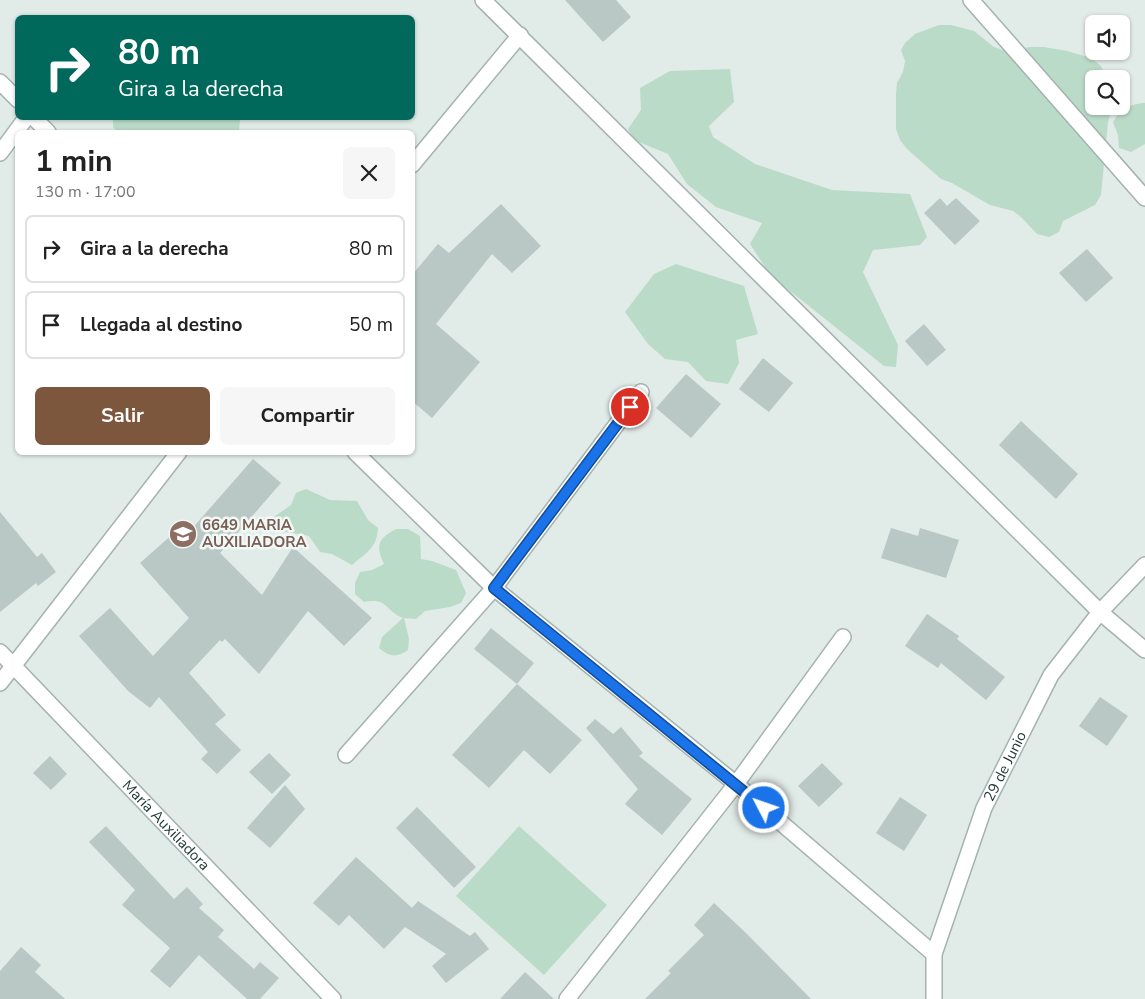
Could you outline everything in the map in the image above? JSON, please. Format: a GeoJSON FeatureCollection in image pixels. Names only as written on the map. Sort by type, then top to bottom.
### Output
{"type":"FeatureCollection","features":[{"type":"Feature","properties":{"kind":"street"},"geometry":{"type":"LineString","coordinates":[[483,0],[1100,612],[1145,650]]}},
{"type":"Feature","properties":{"kind":"street"},"geometry":{"type":"LineString","coordinates":[[971,0],[1145,198]]}},
{"type":"Feature","properties":{"kind":"street"},"geometry":{"type":"LineString","coordinates":[[415,161],[520,35]]}},
{"type":"Feature","properties":{"kind":"street"},"geometry":{"type":"LineString","coordinates":[[0,82],[15,97]]}},
{"type":"Feature","properties":{"kind":"street"},"geometry":{"type":"LineString","coordinates":[[36,120],[46,130]]}},
{"type":"Feature","properties":{"kind":"street"},"geometry":{"type":"LineString","coordinates":[[0,153],[15,133]]}},
{"type":"Feature","properties":{"kind":"street"},"geometry":{"type":"LineString","coordinates":[[346,754],[494,588],[642,392]]}},
{"type":"Feature","properties":{"kind":"street"},"geometry":{"type":"LineString","coordinates":[[0,682],[177,455]]}},
{"type":"Feature","properties":{"kind":"street"},"geometry":{"type":"LineString","coordinates":[[359,455],[494,588],[736,784],[934,954]]}},
{"type":"Feature","properties":{"kind":"street","name":"29 de Junio"},"geometry":{"type":"LineString","coordinates":[[934,999],[934,954],[984,808],[1051,675],[1100,612],[1145,565]]}},
{"type":"Feature","properties":{"kind":"street"},"geometry":{"type":"LineString","coordinates":[[567,999],[736,784],[843,637]]}},
{"type":"Feature","properties":{"kind":"street","name":"María Auxiliadora"},"geometry":{"type":"LineString","coordinates":[[0,652],[333,999]]}},
{"type":"Feature","properties":{"kind":"green space"},"geometry":{"type":"Polygon","coordinates":[[[939,25],[951,25],[974,31],[994,47],[1006,51],[1044,47],[1085,56],[1085,60],[1094,60],[1101,66],[1103,70],[1085,70],[1085,115],[1110,115],[1101,195],[1095,205],[1063,221],[1059,232],[1049,237],[1037,234],[1013,211],[990,205],[952,183],[941,179],[907,149],[900,140],[896,129],[896,94],[897,83],[903,72],[905,61],[901,50],[905,43],[915,34],[939,25]]]}},
{"type":"Feature","properties":{"kind":"green space"},"geometry":{"type":"Polygon","coordinates":[[[730,69],[734,102],[709,126],[713,137],[755,164],[832,190],[910,194],[927,237],[920,245],[873,250],[863,272],[898,345],[896,367],[884,366],[770,275],[750,244],[762,223],[716,207],[687,184],[668,154],[634,140],[628,129],[641,110],[640,88],[670,71],[730,69]]]}},
{"type":"Feature","properties":{"kind":"green space"},"geometry":{"type":"Polygon","coordinates":[[[1145,103],[1145,144],[1131,152],[1119,148],[1118,135],[1113,122],[1118,115],[1130,115],[1130,106],[1145,103]]]}},
{"type":"Feature","properties":{"kind":"green space"},"geometry":{"type":"Polygon","coordinates":[[[113,120],[240,120],[239,130],[116,130],[113,127],[113,120]]]}},
{"type":"Feature","properties":{"kind":"green space"},"geometry":{"type":"Polygon","coordinates":[[[676,264],[744,286],[758,334],[736,340],[739,363],[728,384],[706,381],[688,362],[665,359],[648,344],[625,312],[654,274],[676,264]]]}},
{"type":"Feature","properties":{"kind":"green space"},"geometry":{"type":"Polygon","coordinates":[[[306,489],[330,500],[357,501],[368,520],[378,528],[373,545],[352,565],[332,554],[320,552],[309,536],[276,530],[271,519],[291,505],[296,493],[306,489]]]}},
{"type":"Feature","properties":{"kind":"green space"},"geometry":{"type":"Polygon","coordinates":[[[396,529],[408,529],[420,536],[421,559],[456,570],[466,593],[461,603],[450,607],[425,611],[416,619],[404,618],[409,639],[408,650],[393,655],[379,648],[382,637],[403,618],[378,601],[364,602],[355,594],[355,583],[360,572],[372,570],[384,564],[379,548],[380,544],[385,536],[396,529]]]}},
{"type":"Feature","properties":{"kind":"green space"},"geometry":{"type":"Polygon","coordinates":[[[519,826],[607,905],[544,975],[456,896],[519,826]]]}},
{"type":"Feature","properties":{"kind":"building"},"geometry":{"type":"Polygon","coordinates":[[[565,0],[616,0],[631,17],[603,42],[565,0]]]}},
{"type":"Feature","properties":{"kind":"building"},"geometry":{"type":"Polygon","coordinates":[[[940,198],[947,206],[956,198],[980,221],[955,245],[924,213],[940,198]]]}},
{"type":"Feature","properties":{"kind":"building"},"geometry":{"type":"Polygon","coordinates":[[[501,204],[541,246],[512,273],[492,254],[436,324],[480,362],[432,418],[415,404],[415,271],[438,244],[449,253],[501,204]]]}},
{"type":"Feature","properties":{"kind":"building"},"geometry":{"type":"Polygon","coordinates":[[[1087,249],[1113,278],[1086,302],[1059,273],[1087,249]]]}},
{"type":"Feature","properties":{"kind":"building"},"geometry":{"type":"Polygon","coordinates":[[[924,324],[946,350],[927,366],[905,341],[924,324]]]}},
{"type":"Feature","properties":{"kind":"building"},"geometry":{"type":"Polygon","coordinates":[[[763,358],[793,383],[769,412],[739,389],[763,358]]]}},
{"type":"Feature","properties":{"kind":"building"},"geometry":{"type":"Polygon","coordinates":[[[686,374],[721,404],[691,438],[656,408],[686,374]]]}},
{"type":"Feature","properties":{"kind":"building"},"geometry":{"type":"Polygon","coordinates":[[[1021,421],[1078,474],[1056,499],[999,445],[1021,421]]]}},
{"type":"Feature","properties":{"kind":"building"},"geometry":{"type":"Polygon","coordinates":[[[253,459],[281,483],[220,553],[262,595],[293,547],[372,618],[344,646],[308,611],[259,674],[225,639],[222,642],[220,640],[189,673],[226,715],[215,724],[241,750],[217,774],[201,759],[208,752],[159,697],[150,708],[128,691],[79,636],[110,608],[153,656],[189,618],[140,563],[184,524],[190,531],[253,459]]]}},
{"type":"Feature","properties":{"kind":"building"},"geometry":{"type":"Polygon","coordinates":[[[0,512],[37,557],[42,553],[56,572],[38,586],[36,583],[0,612],[0,512]]]}},
{"type":"Feature","properties":{"kind":"building"},"geometry":{"type":"Polygon","coordinates":[[[891,528],[918,536],[920,528],[959,540],[946,578],[881,558],[891,528]]]}},
{"type":"Feature","properties":{"kind":"building"},"geometry":{"type":"Polygon","coordinates":[[[927,614],[959,636],[957,639],[1005,677],[986,700],[941,663],[938,668],[905,646],[927,614]]]}},
{"type":"Feature","properties":{"kind":"building"},"geometry":{"type":"Polygon","coordinates":[[[491,628],[534,663],[517,684],[474,649],[491,628]]]}},
{"type":"Feature","properties":{"kind":"building"},"geometry":{"type":"Polygon","coordinates":[[[517,684],[582,740],[550,774],[524,750],[489,788],[452,755],[517,684]]]}},
{"type":"Feature","properties":{"kind":"building"},"geometry":{"type":"Polygon","coordinates":[[[1100,697],[1128,716],[1107,746],[1079,726],[1100,697]]]}},
{"type":"Feature","properties":{"kind":"building"},"geometry":{"type":"Polygon","coordinates":[[[595,719],[613,734],[621,727],[643,753],[639,756],[692,799],[662,835],[625,804],[638,789],[586,728],[595,719]]]}},
{"type":"Feature","properties":{"kind":"building"},"geometry":{"type":"Polygon","coordinates":[[[269,753],[291,775],[272,794],[249,772],[269,753]]]}},
{"type":"Feature","properties":{"kind":"building"},"geometry":{"type":"Polygon","coordinates":[[[50,756],[67,774],[51,790],[33,773],[50,756]]]}},
{"type":"Feature","properties":{"kind":"building"},"geometry":{"type":"Polygon","coordinates":[[[822,763],[843,784],[819,807],[798,786],[822,763]]]}},
{"type":"Feature","properties":{"kind":"building"},"geometry":{"type":"Polygon","coordinates":[[[285,785],[305,809],[270,848],[247,828],[285,785]]]}},
{"type":"Feature","properties":{"kind":"building"},"geometry":{"type":"Polygon","coordinates":[[[900,797],[927,815],[904,851],[876,833],[900,797]]]}},
{"type":"Feature","properties":{"kind":"building"},"geometry":{"type":"Polygon","coordinates":[[[417,807],[476,867],[454,888],[396,828],[417,807]]]}},
{"type":"Feature","properties":{"kind":"building"},"geometry":{"type":"Polygon","coordinates":[[[106,826],[174,899],[187,887],[203,904],[199,908],[224,930],[218,937],[254,969],[260,962],[279,978],[260,999],[247,999],[199,955],[170,988],[150,971],[170,948],[122,905],[135,890],[89,842],[106,826]]]}},
{"type":"Feature","properties":{"kind":"building"},"geometry":{"type":"Polygon","coordinates":[[[356,857],[412,908],[418,901],[470,936],[475,932],[489,949],[446,983],[432,966],[446,954],[405,927],[384,949],[349,915],[339,926],[313,903],[356,857]]]}},
{"type":"Feature","properties":{"kind":"building"},"geometry":{"type":"Polygon","coordinates":[[[714,903],[811,999],[645,999],[671,973],[668,971],[704,935],[694,925],[714,903]]]}},
{"type":"Feature","properties":{"kind":"building"},"geometry":{"type":"Polygon","coordinates":[[[21,947],[41,965],[35,972],[65,999],[0,999],[0,971],[21,947]]]}},
{"type":"Feature","properties":{"kind":"building"},"geometry":{"type":"Polygon","coordinates":[[[525,972],[554,999],[500,999],[525,972]]]}},
{"type":"Feature","properties":{"kind":"place","name":"6649 MARIA AUXILIADORA"},"geometry":{"type":"Point","coordinates":[183,534]}},
{"type":"Feature","properties":{"kind":"route"},"geometry":{"type":"LineString","coordinates":[[630,407],[494,588],[764,808]]}}]}
